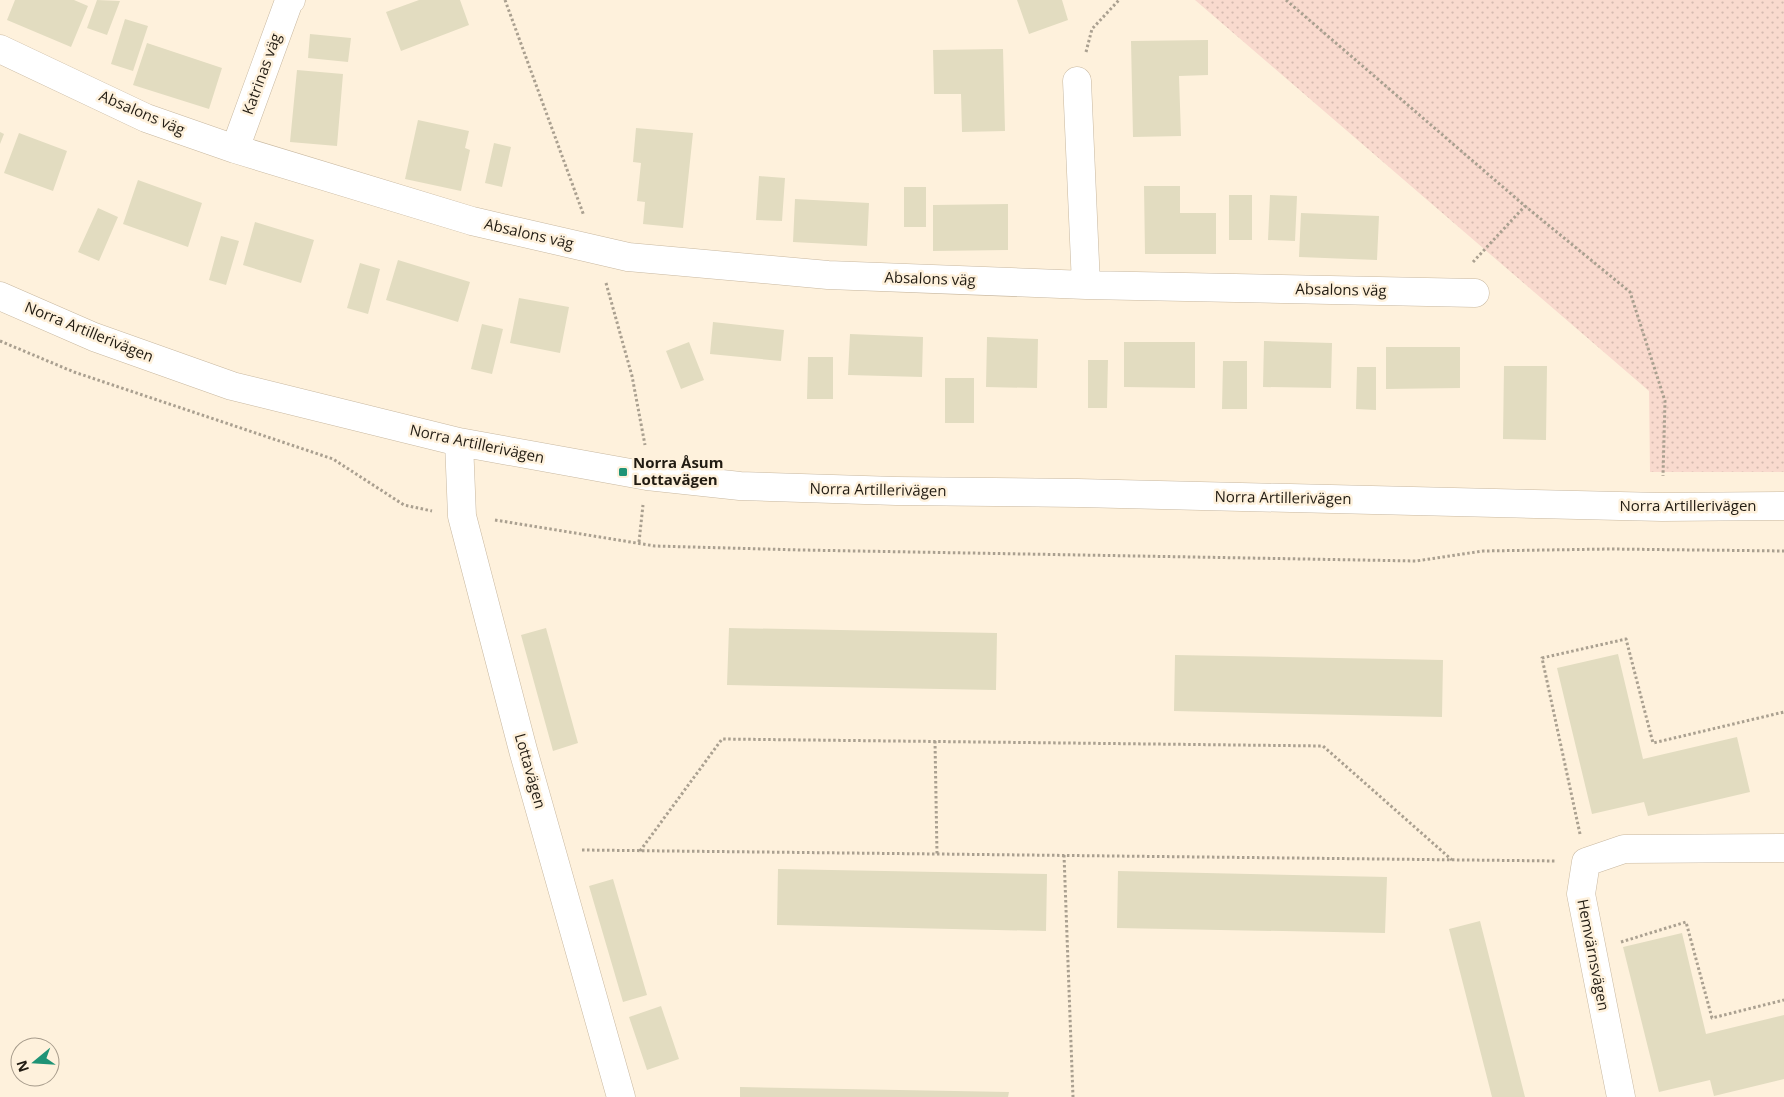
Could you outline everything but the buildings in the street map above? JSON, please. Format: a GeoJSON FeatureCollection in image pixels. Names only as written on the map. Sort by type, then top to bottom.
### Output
{"type":"FeatureCollection","features":[{"type":"Feature","properties":{"kind":"street","name":"Katrinas väg"},"geometry":{"type":"LineString","coordinates":[[234,149],[289,1],[291,0]]}},
{"type":"Feature","properties":{"kind":"street","name":"Absalons väg"},"geometry":{"type":"LineString","coordinates":[[0,49],[146,118],[234,149],[472,221],[628,257],[828,275],[1086,285],[1475,293]]}},
{"type":"Feature","properties":{"kind":"street"},"geometry":{"type":"LineString","coordinates":[[1077,81],[1086,285]]}},
{"type":"Feature","properties":{"kind":"street","name":"Norra Artillerivägen"},"geometry":{"type":"LineString","coordinates":[[0,296],[94,337],[232,386],[460,442],[623,472],[740,486],[1662,507],[1784,506]]}},
{"type":"Feature","properties":{"kind":"street","name":"Lottavägen"},"geometry":{"type":"LineString","coordinates":[[460,442],[462,516],[523,750],[621,1097]]}},
{"type":"Feature","properties":{"kind":"street"},"geometry":{"type":"LineString","coordinates":[[1586,862],[1624,848],[1784,848]]}},
{"type":"Feature","properties":{"kind":"street","name":"Hemvärnsvägen"},"geometry":{"type":"LineString","coordinates":[[1586,862],[1581,894],[1621,1097]]}},
{"type":"Feature","properties":{"kind":"path"},"geometry":{"type":"LineString","coordinates":[[1077,81],[1092,29],[1119,0]]}},
{"type":"Feature","properties":{"kind":"path"},"geometry":{"type":"LineString","coordinates":[[1286,0],[1525,206],[1630,292],[1664,401],[1662,507]]}},
{"type":"Feature","properties":{"kind":"path"},"geometry":{"type":"LineString","coordinates":[[1475,293],[1464,272],[1525,206]]}},
{"type":"Feature","properties":{"kind":"path"},"geometry":{"type":"LineString","coordinates":[[552,850],[1586,862],[1542,658],[1626,639],[1653,743],[1784,712]]}},
{"type":"Feature","properties":{"kind":"path"},"geometry":{"type":"LineString","coordinates":[[640,851],[722,739],[935,741],[1323,746],[1453,860]]}},
{"type":"Feature","properties":{"kind":"path"},"geometry":{"type":"LineString","coordinates":[[935,741],[937,854]]}},
{"type":"Feature","properties":{"kind":"path"},"geometry":{"type":"LineString","coordinates":[[1064,856],[1073,1097]]}},
{"type":"Feature","properties":{"kind":"path"},"geometry":{"type":"LineString","coordinates":[[1592,951],[1686,922],[1712,1018],[1784,1000]]}},
{"type":"Feature","properties":{"kind":"shaded area"},"geometry":{"type":"Polygon","coordinates":[[[1195,0],[1784,0],[1784,472],[1650,472],[1649,391],[1195,0]]]}},
{"type":"Feature","properties":{"kind":"place","name":"Norra Åsum Lottavägen"},"geometry":{"type":"Point","coordinates":[623,472]}}]}
